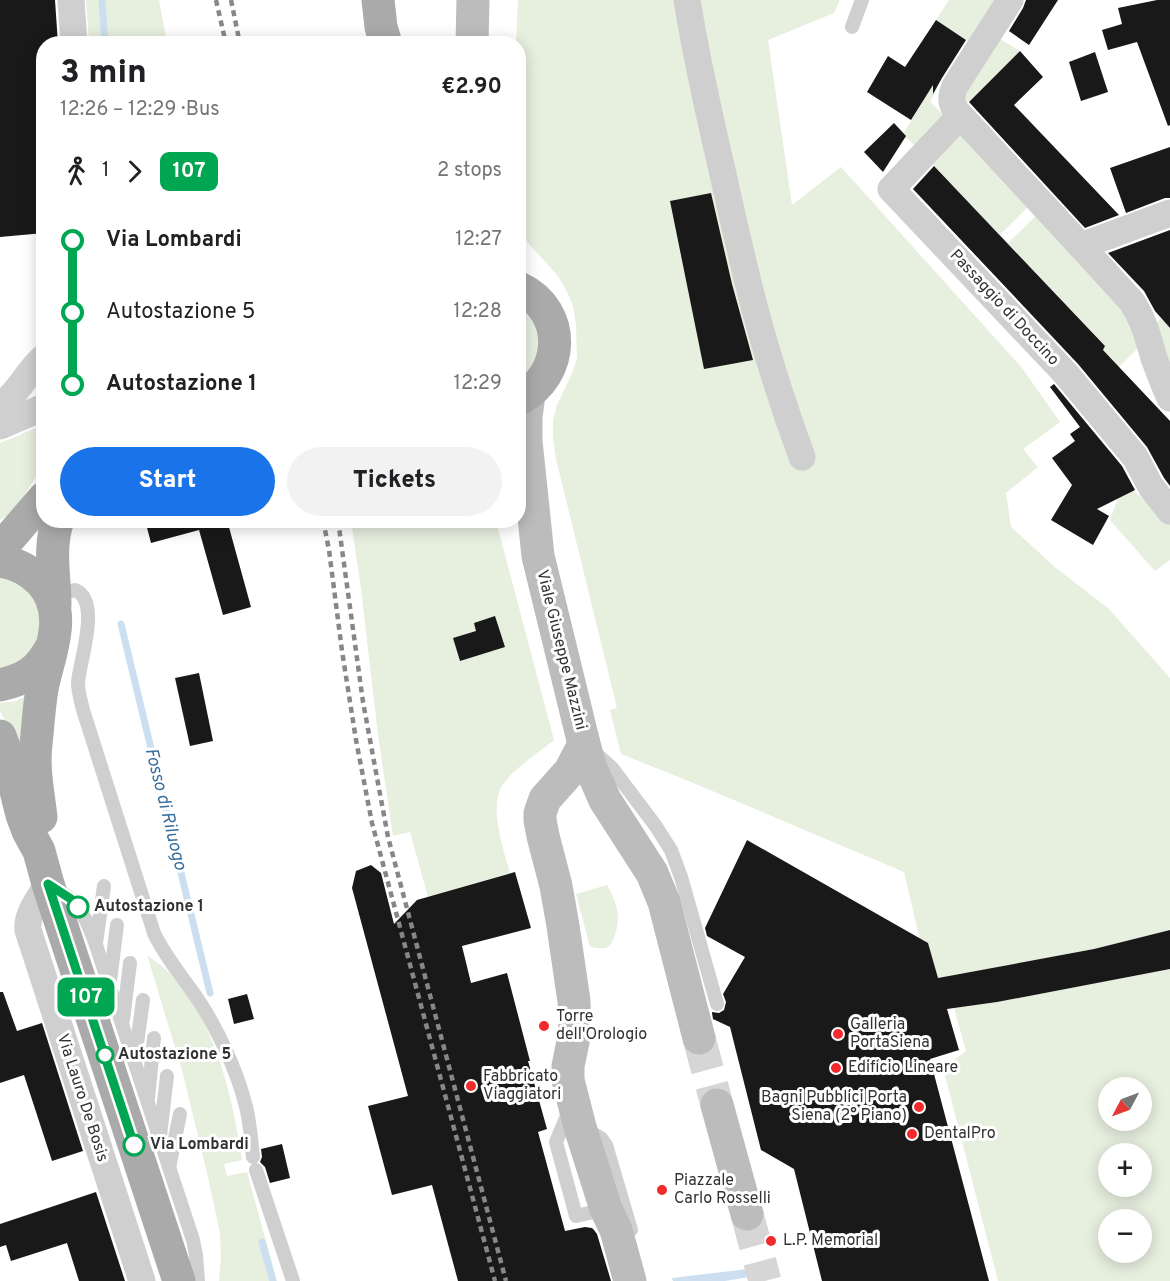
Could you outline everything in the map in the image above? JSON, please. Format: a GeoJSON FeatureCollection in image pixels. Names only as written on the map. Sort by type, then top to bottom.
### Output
{"type":"FeatureCollection","features":[{"type":"Feature","properties":{"kind":"main road"},"geometry":{"type":"LineString","coordinates":[[472,36],[473,0]]}},
{"type":"Feature","properties":{"kind":"main road","name":"Viale Giuseppe Mazzini"},"geometry":{"type":"LineString","coordinates":[[526,290],[543,306],[552,323],[556,342],[553,361],[544,379],[526,395]]}},
{"type":"Feature","properties":{"kind":"main road","name":"Viale Giuseppe Mazzini"},"geometry":{"type":"LineString","coordinates":[[526,417],[526,441],[538,556],[584,744]]}},
{"type":"Feature","properties":{"kind":"main road"},"geometry":{"type":"LineString","coordinates":[[0,549],[36,507]]}},
{"type":"Feature","properties":{"kind":"main road"},"geometry":{"type":"LineString","coordinates":[[39,851],[42,824],[35,755],[42,691],[56,631],[52,546],[55,528]]}},
{"type":"Feature","properties":{"kind":"main road","name":"Viale Giuseppe Mazzini"},"geometry":{"type":"LineString","coordinates":[[526,528],[538,556]]}},
{"type":"Feature","properties":{"kind":"main road"},"geometry":{"type":"LineString","coordinates":[[0,561],[11,562],[31,572],[46,588],[55,607]]}},
{"type":"Feature","properties":{"kind":"main road"},"geometry":{"type":"LineString","coordinates":[[0,685],[16,682],[32,673],[44,660],[53,645]]}},
{"type":"Feature","properties":{"kind":"main road"},"geometry":{"type":"LineString","coordinates":[[0,736],[8,779],[39,851],[179,1281]]}},
{"type":"Feature","properties":{"kind":"main road"},"geometry":{"type":"LineString","coordinates":[[584,744],[590,766],[605,800],[658,885],[699,1038]]}},
{"type":"Feature","properties":{"kind":"main road"},"geometry":{"type":"LineString","coordinates":[[584,744],[570,771],[545,799],[540,820],[561,916],[574,1001],[575,1032],[567,1072],[577,1114],[606,1209],[616,1230],[630,1281]]}},
{"type":"Feature","properties":{"kind":"main road"},"geometry":{"type":"LineString","coordinates":[[717,1105],[747,1214]]}},
{"type":"Feature","properties":{"kind":"street"},"geometry":{"type":"LineString","coordinates":[[71,0],[73,36]]}},
{"type":"Feature","properties":{"kind":"street"},"geometry":{"type":"LineString","coordinates":[[687,0],[699,68],[756,315],[802,457]]}},
{"type":"Feature","properties":{"kind":"street"},"geometry":{"type":"LineString","coordinates":[[1010,0],[953,91],[951,103],[960,116],[1138,311],[1170,398]]}},
{"type":"Feature","properties":{"kind":"street","name":"Passaggio di Doccino"},"geometry":{"type":"LineString","coordinates":[[960,116],[891,189],[1066,374],[1135,457],[1151,487],[1170,511]]}},
{"type":"Feature","properties":{"kind":"street"},"geometry":{"type":"LineString","coordinates":[[1081,246],[1170,213]]}},
{"type":"Feature","properties":{"kind":"street"},"geometry":{"type":"LineString","coordinates":[[0,405],[15,393],[36,364]]}},
{"type":"Feature","properties":{"kind":"street"},"geometry":{"type":"LineString","coordinates":[[0,426],[36,410]]}},
{"type":"Feature","properties":{"kind":"street","name":"Via Lauro De Bosis"},"geometry":{"type":"LineString","coordinates":[[48,884],[29,918],[28,930],[142,1281]]}},
{"type":"Feature","properties":{"kind":"lane"},"geometry":{"type":"LineString","coordinates":[[852,27],[862,0]]}},
{"type":"Feature","properties":{"kind":"lane"},"geometry":{"type":"LineString","coordinates":[[55,607],[63,593],[69,591],[78,591],[86,604],[88,628],[78,682],[83,710],[154,933],[207,1014],[240,1086],[248,1115],[254,1164],[293,1281]]}},
{"type":"Feature","properties":{"kind":"lane"},"geometry":{"type":"LineString","coordinates":[[584,744],[612,768],[671,850],[681,877],[717,1004]]}},
{"type":"Feature","properties":{"kind":"lane"},"geometry":{"type":"LineString","coordinates":[[48,884],[71,899],[78,907],[96,945],[193,1240],[198,1281]]}},
{"type":"Feature","properties":{"kind":"lane"},"geometry":{"type":"LineString","coordinates":[[96,945],[104,886]]}},
{"type":"Feature","properties":{"kind":"lane"},"geometry":{"type":"LineString","coordinates":[[109,986],[117,925]]}},
{"type":"Feature","properties":{"kind":"lane"},"geometry":{"type":"LineString","coordinates":[[122,1025],[130,963]]}},
{"type":"Feature","properties":{"kind":"lane"},"geometry":{"type":"LineString","coordinates":[[134,1063],[143,1000]]}},
{"type":"Feature","properties":{"kind":"lane"},"geometry":{"type":"LineString","coordinates":[[147,1103],[154,1038]]}},
{"type":"Feature","properties":{"kind":"lane"},"geometry":{"type":"LineString","coordinates":[[159,1141],[167,1076]]}},
{"type":"Feature","properties":{"kind":"lane"},"geometry":{"type":"LineString","coordinates":[[169,1170],[180,1114]]}},
{"type":"Feature","properties":{"kind":"lane"},"geometry":{"type":"LineString","coordinates":[[577,1114],[606,1145],[635,1247]]}},
{"type":"Feature","properties":{"kind":"green space"},"geometry":{"type":"Polygon","coordinates":[[[86,0],[159,0],[166,36],[89,36],[86,0]]]}},
{"type":"Feature","properties":{"kind":"green space"},"geometry":{"type":"Polygon","coordinates":[[[518,0],[840,0],[834,13],[768,40],[792,205],[841,167],[1022,368],[1060,422],[1023,449],[1038,467],[1006,493],[1011,527],[1056,568],[1109,609],[1170,678],[1170,930],[1094,949],[938,978],[920,940],[904,872],[621,754],[610,710],[617,708],[553,439],[553,420],[557,405],[577,358],[576,324],[573,306],[558,276],[526,238],[526,36],[516,36],[518,0]]]}},
{"type":"Feature","properties":{"kind":"green space"},"geometry":{"type":"Polygon","coordinates":[[[949,0],[994,0],[968,41],[936,20],[949,0]]]}},
{"type":"Feature","properties":{"kind":"green space"},"geometry":{"type":"Polygon","coordinates":[[[998,38],[1020,51],[966,104],[962,95],[998,38]]]}},
{"type":"Feature","properties":{"kind":"green space"},"geometry":{"type":"Polygon","coordinates":[[[933,85],[938,88],[930,101],[948,120],[920,151],[903,134],[933,85]]]}},
{"type":"Feature","properties":{"kind":"green space"},"geometry":{"type":"Polygon","coordinates":[[[955,129],[1029,206],[1000,235],[927,159],[955,129]]]}},
{"type":"Feature","properties":{"kind":"green space"},"geometry":{"type":"Polygon","coordinates":[[[1037,215],[1128,310],[1141,345],[1119,367],[1103,350],[1105,346],[1008,243],[1037,215]]]}},
{"type":"Feature","properties":{"kind":"green space"},"geometry":{"type":"Polygon","coordinates":[[[526,310],[536,321],[541,354],[526,376],[526,310]]]}},
{"type":"Feature","properties":{"kind":"green space"},"geometry":{"type":"Polygon","coordinates":[[[1161,318],[1170,328],[1170,362],[1154,325],[1161,318]]]}},
{"type":"Feature","properties":{"kind":"green space"},"geometry":{"type":"Polygon","coordinates":[[[36,428],[36,476],[18,504],[0,520],[0,443],[36,428]]]}},
{"type":"Feature","properties":{"kind":"green space"},"geometry":{"type":"Polygon","coordinates":[[[1133,490],[1170,524],[1170,560],[1155,571],[1110,520],[1118,498],[1133,490]]]}},
{"type":"Feature","properties":{"kind":"green space"},"geometry":{"type":"Polygon","coordinates":[[[352,528],[498,528],[554,740],[514,772],[499,792],[498,827],[510,873],[428,897],[410,832],[393,836],[378,735],[352,528]]]}},
{"type":"Feature","properties":{"kind":"green space"},"geometry":{"type":"Polygon","coordinates":[[[0,576],[20,584],[30,592],[40,612],[41,623],[36,644],[30,654],[20,662],[0,669],[0,576]]]}},
{"type":"Feature","properties":{"kind":"green space"},"geometry":{"type":"Polygon","coordinates":[[[31,693],[23,763],[0,711],[0,703],[16,701],[31,693]]]}},
{"type":"Feature","properties":{"kind":"green space"},"geometry":{"type":"Polygon","coordinates":[[[607,885],[617,911],[618,924],[608,947],[590,947],[576,894],[607,885]]]}},
{"type":"Feature","properties":{"kind":"green space"},"geometry":{"type":"Polygon","coordinates":[[[147,955],[165,969],[182,988],[209,1033],[233,1109],[242,1160],[224,1164],[227,1176],[247,1172],[277,1281],[219,1281],[220,1233],[208,1177],[182,1070],[147,955]]]}},
{"type":"Feature","properties":{"kind":"green space"},"geometry":{"type":"Polygon","coordinates":[[[1170,969],[1170,1281],[998,1281],[943,1068],[966,1051],[954,1008],[1170,969]]]}},
{"type":"Feature","properties":{"kind":"water"},"geometry":{"type":"Polygon","coordinates":[[[748,1269],[750,1277],[725,1281],[673,1281],[672,1278],[748,1269]]]}},
{"type":"Feature","properties":{"kind":"building"},"geometry":{"type":"Polygon","coordinates":[[[0,0],[55,0],[57,36],[36,36],[36,234],[0,237],[0,0]]]}},
{"type":"Feature","properties":{"kind":"building"},"geometry":{"type":"Polygon","coordinates":[[[1026,0],[1058,0],[1029,45],[1009,31],[1026,0]]]}},
{"type":"Feature","properties":{"kind":"building"},"geometry":{"type":"Polygon","coordinates":[[[1157,0],[1170,0],[1170,125],[1168,126],[1137,42],[1108,50],[1102,30],[1122,24],[1118,8],[1157,0]]]}},
{"type":"Feature","properties":{"kind":"building"},"geometry":{"type":"Polygon","coordinates":[[[936,20],[966,40],[933,94],[933,85],[911,120],[867,92],[888,56],[905,67],[936,20]]]}},
{"type":"Feature","properties":{"kind":"building"},"geometry":{"type":"Polygon","coordinates":[[[1020,51],[1043,77],[1014,105],[1119,215],[1085,228],[969,102],[1020,51]]]}},
{"type":"Feature","properties":{"kind":"building"},"geometry":{"type":"Polygon","coordinates":[[[1095,52],[1108,92],[1081,101],[1069,62],[1095,52]]]}},
{"type":"Feature","properties":{"kind":"building"},"geometry":{"type":"Polygon","coordinates":[[[894,123],[906,136],[883,172],[864,152],[894,123]]]}},
{"type":"Feature","properties":{"kind":"building"},"geometry":{"type":"Polygon","coordinates":[[[1170,147],[1170,198],[1126,213],[1110,168],[1170,147]]]}},
{"type":"Feature","properties":{"kind":"building"},"geometry":{"type":"Polygon","coordinates":[[[934,166],[1105,346],[1103,350],[1170,421],[1170,486],[1147,447],[1078,364],[913,189],[934,166]]]}},
{"type":"Feature","properties":{"kind":"building"},"geometry":{"type":"Polygon","coordinates":[[[711,193],[732,284],[753,360],[704,369],[670,201],[711,193]]]}},
{"type":"Feature","properties":{"kind":"building"},"geometry":{"type":"Polygon","coordinates":[[[1170,230],[1170,328],[1155,311],[1144,291],[1108,253],[1170,230]]]}},
{"type":"Feature","properties":{"kind":"building"},"geometry":{"type":"Polygon","coordinates":[[[1054,384],[1122,466],[1135,490],[1097,509],[1109,516],[1093,545],[1051,520],[1072,485],[1052,458],[1075,441],[1070,434],[1080,427],[1050,387],[1054,384]]]}},
{"type":"Feature","properties":{"kind":"building"},"geometry":{"type":"Polygon","coordinates":[[[147,528],[229,528],[251,607],[223,615],[199,530],[151,543],[147,528]]]}},
{"type":"Feature","properties":{"kind":"building"},"geometry":{"type":"Polygon","coordinates":[[[495,616],[505,647],[460,661],[453,638],[476,631],[474,623],[495,616]]]}},
{"type":"Feature","properties":{"kind":"building"},"geometry":{"type":"Polygon","coordinates":[[[199,673],[213,741],[190,746],[175,678],[199,673]]]}},
{"type":"Feature","properties":{"kind":"building","name":"Galleria PortaSiena"},"geometry":{"type":"Polygon","coordinates":[[[747,840],[928,943],[938,978],[1094,949],[1170,930],[1170,969],[997,1002],[947,1009],[959,1050],[930,1059],[989,1281],[822,1281],[794,1169],[761,1150],[730,1027],[713,1019],[712,1012],[719,1013],[724,1010],[726,1002],[723,994],[745,957],[707,936],[705,928],[747,840]]]}},
{"type":"Feature","properties":{"kind":"building"},"geometry":{"type":"Polygon","coordinates":[[[371,865],[381,873],[394,924],[417,900],[515,872],[531,928],[462,946],[471,983],[507,973],[547,1129],[538,1132],[565,1231],[585,1227],[594,1230],[611,1281],[458,1281],[432,1185],[392,1195],[368,1106],[408,1096],[352,888],[356,871],[371,865]]]}},
{"type":"Feature","properties":{"kind":"building"},"geometry":{"type":"Polygon","coordinates":[[[0,992],[3,992],[17,1031],[42,1023],[83,1151],[52,1161],[24,1075],[0,1083],[0,992]]]}},
{"type":"Feature","properties":{"kind":"building"},"geometry":{"type":"Polygon","coordinates":[[[247,994],[254,1019],[234,1024],[228,999],[247,994]]]}},
{"type":"Feature","properties":{"kind":"building"},"geometry":{"type":"Polygon","coordinates":[[[282,1144],[290,1178],[270,1183],[265,1167],[260,1162],[261,1149],[282,1144]]]}},
{"type":"Feature","properties":{"kind":"building"},"geometry":{"type":"Polygon","coordinates":[[[96,1192],[125,1281],[79,1281],[67,1243],[11,1261],[6,1245],[0,1247],[0,1224],[96,1192]]]}},
{"type":"Feature","properties":{"kind":"waterway","name":"Fosso di Riluogo"},"geometry":{"type":"LineString","coordinates":[[102,0],[104,36]]}},
{"type":"Feature","properties":{"kind":"waterway","name":"Fosso di Riluogo"},"geometry":{"type":"LineString","coordinates":[[121,624],[210,993]]}},
{"type":"Feature","properties":{"kind":"waterway","name":"Fosso di Riluogo"},"geometry":{"type":"LineString","coordinates":[[262,1242],[273,1281]]}},
{"type":"Feature","properties":{"kind":"tunnel"},"geometry":{"type":"LineString","coordinates":[[699,1038],[717,1105]]}},
{"type":"Feature","properties":{"kind":"tunnel"},"geometry":{"type":"LineString","coordinates":[[747,1214],[765,1281]]}},
{"type":"Feature","properties":{"kind":"railway"},"geometry":{"type":"LineString","coordinates":[[216,0],[224,36]]}},
{"type":"Feature","properties":{"kind":"railway"},"geometry":{"type":"LineString","coordinates":[[231,0],[238,36]]}},
{"type":"Feature","properties":{"kind":"railway"},"geometry":{"type":"LineString","coordinates":[[325,528],[356,740],[372,823],[495,1281]]}},
{"type":"Feature","properties":{"kind":"railway"},"geometry":{"type":"LineString","coordinates":[[339,528],[363,702],[388,837],[506,1281]]}},
{"type":"Feature","properties":{"kind":"bus line","name":"107"},"geometry":{"type":"LineString","coordinates":[[78,907],[71,899],[48,884],[134,1145]]}},
{"type":"Feature","properties":{"kind":"place","name":"Autostazione 1"},"geometry":{"type":"Point","coordinates":[78,907]}},
{"type":"Feature","properties":{"kind":"place","name":"Torre dell'Orologio"},"geometry":{"type":"Point","coordinates":[544,1026]}},
{"type":"Feature","properties":{"kind":"place","name":"Galleria PortaSiena"},"geometry":{"type":"Point","coordinates":[838,1034]}},
{"type":"Feature","properties":{"kind":"place","name":"Autostazione 5"},"geometry":{"type":"Point","coordinates":[105,1055]}},
{"type":"Feature","properties":{"kind":"place","name":"Edificio Lineare"},"geometry":{"type":"Point","coordinates":[836,1068]}},
{"type":"Feature","properties":{"kind":"place","name":"Fabbricato Viaggiatori"},"geometry":{"type":"Point","coordinates":[471,1086]}},
{"type":"Feature","properties":{"kind":"place","name":"Bagni Pubblici Porta Siena (2° Piano)"},"geometry":{"type":"Point","coordinates":[919,1107]}},
{"type":"Feature","properties":{"kind":"place","name":"DentalPro"},"geometry":{"type":"Point","coordinates":[912,1134]}},
{"type":"Feature","properties":{"kind":"place","name":"Via Lombardi"},"geometry":{"type":"Point","coordinates":[134,1145]}},
{"type":"Feature","properties":{"kind":"place","name":"Piazzale Carlo Rosselli"},"geometry":{"type":"Point","coordinates":[662,1190]}},
{"type":"Feature","properties":{"kind":"place","name":"L.P. Memorial"},"geometry":{"type":"Point","coordinates":[771,1241]}}]}
